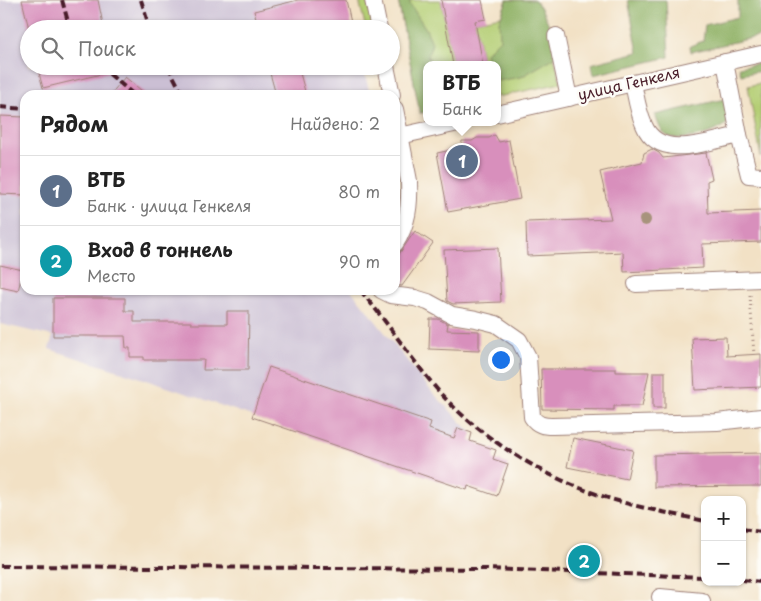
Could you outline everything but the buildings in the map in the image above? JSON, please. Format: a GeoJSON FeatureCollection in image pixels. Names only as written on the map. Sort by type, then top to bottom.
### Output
{"type":"FeatureCollection","features":[{"type":"Feature","properties":{"kind":"street"},"geometry":{"type":"LineString","coordinates":[[373,0],[376,20]]}},
{"type":"Feature","properties":{"kind":"street"},"geometry":{"type":"LineString","coordinates":[[556,36],[569,98]]}},
{"type":"Feature","properties":{"kind":"street","name":"улица Генкеля"},"geometry":{"type":"LineString","coordinates":[[501,113],[761,54]]}},
{"type":"Feature","properties":{"kind":"street"},"geometry":{"type":"LineString","coordinates":[[725,62],[749,175],[761,176]]}},
{"type":"Feature","properties":{"kind":"street"},"geometry":{"type":"LineString","coordinates":[[388,75],[391,90]]}},
{"type":"Feature","properties":{"kind":"street"},"geometry":{"type":"LineString","coordinates":[[633,84],[644,126],[651,137],[660,144],[682,147],[740,135]]}},
{"type":"Feature","properties":{"kind":"street"},"geometry":{"type":"LineString","coordinates":[[400,137],[446,126]]}},
{"type":"Feature","properties":{"kind":"street"},"geometry":{"type":"LineString","coordinates":[[400,145],[409,181],[409,205],[405,226],[400,235]]}},
{"type":"Feature","properties":{"kind":"street"},"geometry":{"type":"LineString","coordinates":[[636,284],[755,279]]}},
{"type":"Feature","properties":{"kind":"street"},"geometry":{"type":"LineString","coordinates":[[391,295],[415,298],[428,302],[452,315],[496,324],[519,340],[528,357],[532,417],[541,425],[717,422],[761,417]]}},
{"type":"Feature","properties":{"kind":"street"},"geometry":{"type":"LineString","coordinates":[[660,597],[702,601]]}},
{"type":"Feature","properties":{"kind":"path"},"geometry":{"type":"LineString","coordinates":[[754,355],[755,279]]}},
{"type":"Feature","properties":{"kind":"shaded area"},"geometry":{"type":"Polygon","coordinates":[[[0,0],[297,0],[301,20],[20,20],[20,75],[365,75],[369,90],[20,90],[20,295],[355,295],[432,392],[472,433],[470,441],[496,450],[493,459],[468,486],[467,490],[138,377],[49,349],[53,336],[0,324],[0,0]]]}},
{"type":"Feature","properties":{"kind":"green space"},"geometry":{"type":"Polygon","coordinates":[[[359,0],[367,0],[372,20],[364,20],[359,0]]]}},
{"type":"Feature","properties":{"kind":"green space"},"geometry":{"type":"Polygon","coordinates":[[[398,0],[441,0],[452,61],[423,61],[423,113],[420,113],[398,0]]]}},
{"type":"Feature","properties":{"kind":"green space"},"geometry":{"type":"Polygon","coordinates":[[[398,0],[410,0],[410,4],[426,29],[432,43],[428,56],[430,61],[423,61],[423,113],[420,113],[398,0]]]}},
{"type":"Feature","properties":{"kind":"green space"},"geometry":{"type":"Polygon","coordinates":[[[507,0],[535,0],[541,8],[561,83],[501,96],[501,61],[482,61],[475,21],[501,16],[507,0]]]}},
{"type":"Feature","properties":{"kind":"green space"},"geometry":{"type":"Polygon","coordinates":[[[507,0],[535,0],[547,19],[557,56],[521,77],[501,80],[501,61],[487,61],[486,53],[500,39],[499,22],[507,0]]]}},
{"type":"Feature","properties":{"kind":"green space"},"geometry":{"type":"Polygon","coordinates":[[[628,0],[666,0],[669,57],[593,75],[591,64],[638,52],[628,0]]]}},
{"type":"Feature","properties":{"kind":"green space"},"geometry":{"type":"Polygon","coordinates":[[[738,0],[761,0],[761,36],[691,52],[690,46],[703,41],[705,25],[738,17],[738,0]]]}},
{"type":"Feature","properties":{"kind":"green space"},"geometry":{"type":"Polygon","coordinates":[[[761,63],[761,71],[741,75],[739,67],[761,63]]]}},
{"type":"Feature","properties":{"kind":"green space"},"geometry":{"type":"Polygon","coordinates":[[[761,83],[761,157],[748,86],[761,83]]]}},
{"type":"Feature","properties":{"kind":"green space"},"geometry":{"type":"Polygon","coordinates":[[[729,98],[730,113],[728,122],[717,130],[698,136],[679,138],[666,135],[655,115],[729,98]]]}},
{"type":"Feature","properties":{"kind":"railway"},"geometry":{"type":"LineString","coordinates":[[62,0],[68,20]]}},
{"type":"Feature","properties":{"kind":"railway"},"geometry":{"type":"LineString","coordinates":[[141,0],[147,20]]}},
{"type":"Feature","properties":{"kind":"railway"},"geometry":{"type":"LineString","coordinates":[[111,75],[128,90]]}},
{"type":"Feature","properties":{"kind":"railway"},"geometry":{"type":"LineString","coordinates":[[173,75],[180,90]]}},
{"type":"Feature","properties":{"kind":"railway"},"geometry":{"type":"LineString","coordinates":[[0,107],[20,109]]}},
{"type":"Feature","properties":{"kind":"railway"},"geometry":{"type":"LineString","coordinates":[[364,295],[442,395],[472,424],[506,449],[543,471],[595,494],[641,507],[701,520]]}},
{"type":"Feature","properties":{"kind":"railway"},"geometry":{"type":"LineString","coordinates":[[746,530],[761,532]]}},
{"type":"Feature","properties":{"kind":"railway"},"geometry":{"type":"LineString","coordinates":[[0,566],[487,569],[701,577]]}},
{"type":"Feature","properties":{"kind":"railway"},"geometry":{"type":"LineString","coordinates":[[746,580],[761,582]]}},
{"type":"Feature","properties":{"kind":"place","name":"ВТБ"},"geometry":{"type":"Point","coordinates":[462,161]}},
{"type":"Feature","properties":{"kind":"place","name":"Вход в тоннель"},"geometry":{"type":"Point","coordinates":[584,561]}}]}
